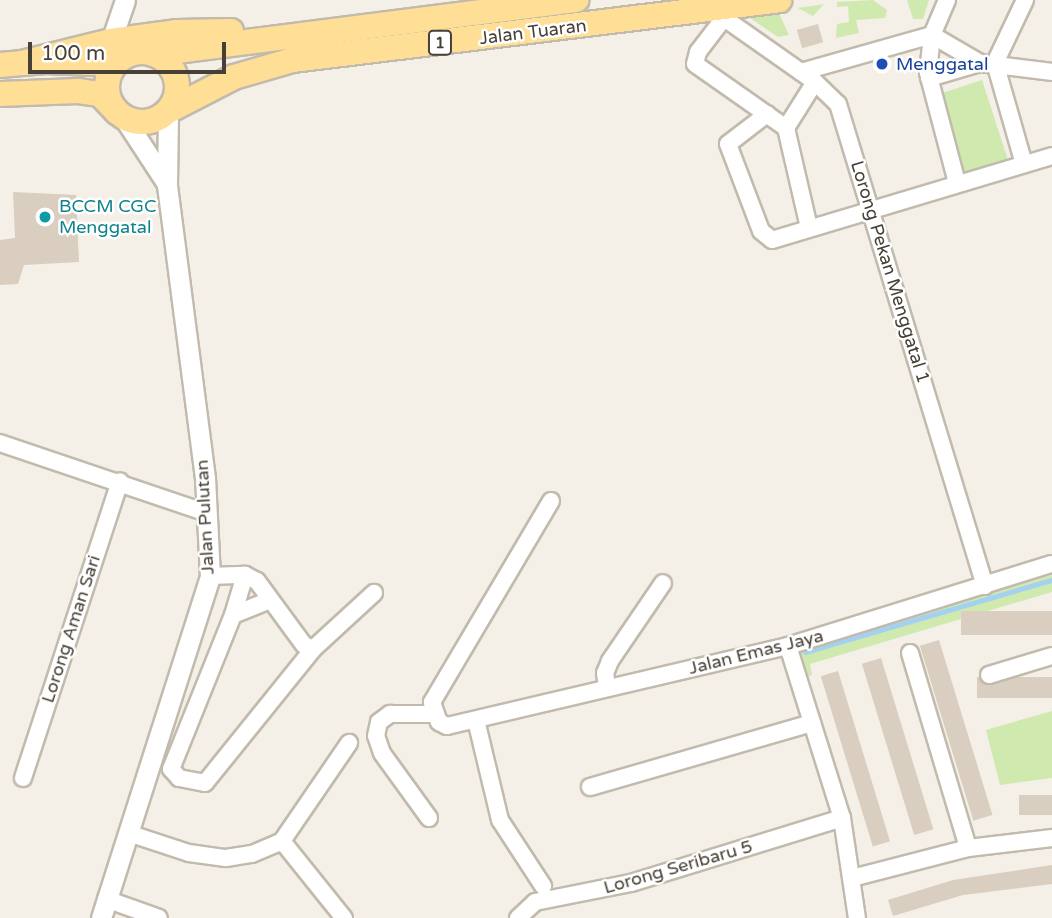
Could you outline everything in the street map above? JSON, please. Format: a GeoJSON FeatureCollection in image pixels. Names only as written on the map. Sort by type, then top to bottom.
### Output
{"type":"FeatureCollection","features":[{"type":"Feature","properties":{"kind":"main road","name":"Jalan Tuaran"},"geometry":{"type":"LineString","coordinates":[[150,45],[332,29],[577,0]]}},
{"type":"Feature","properties":{"kind":"main road","name":"Jalan Tuaran"},"geometry":{"type":"LineString","coordinates":[[169,111],[234,77],[293,60],[610,23],[722,13],[779,0]]}},
{"type":"Feature","properties":{"kind":"main road"},"geometry":{"type":"LineString","coordinates":[[332,29],[356,37],[621,5],[627,9],[625,17],[610,23]]}},
{"type":"Feature","properties":{"kind":"main road"},"geometry":{"type":"LineString","coordinates":[[150,45],[168,62],[177,77],[177,94],[169,111]]}},
{"type":"Feature","properties":{"kind":"main road","name":"1"},"geometry":{"type":"LineString","coordinates":[[113,53],[134,53],[150,45]]}},
{"type":"Feature","properties":{"kind":"main road"},"geometry":{"type":"LineString","coordinates":[[11,64],[113,53],[107,89],[121,115]]}},
{"type":"Feature","properties":{"kind":"main road"},"geometry":{"type":"LineString","coordinates":[[0,94],[78,91],[100,94],[121,115]]}},
{"type":"Feature","properties":{"kind":"main road","name":"1"},"geometry":{"type":"LineString","coordinates":[[121,115],[147,122],[169,111]]}},
{"type":"Feature","properties":{"kind":"street"},"geometry":{"type":"LineString","coordinates":[[929,78],[988,63],[1025,0]]}},
{"type":"Feature","properties":{"kind":"street"},"geometry":{"type":"LineString","coordinates":[[125,1],[150,45]]}},
{"type":"Feature","properties":{"kind":"street"},"geometry":{"type":"LineString","coordinates":[[113,53],[125,1]]}},
{"type":"Feature","properties":{"kind":"street"},"geometry":{"type":"LineString","coordinates":[[944,2],[933,35],[929,78],[957,183]]}},
{"type":"Feature","properties":{"kind":"street","name":"Lorong Pekan Menggatal 1"},"geometry":{"type":"LineString","coordinates":[[722,13],[815,82],[838,104],[985,586]]}},
{"type":"Feature","properties":{"kind":"street"},"geometry":{"type":"LineString","coordinates":[[722,13],[698,52],[695,64],[786,128],[809,228]]}},
{"type":"Feature","properties":{"kind":"street"},"geometry":{"type":"LineString","coordinates":[[801,72],[933,35],[988,63],[1052,72]]}},
{"type":"Feature","properties":{"kind":"street"},"geometry":{"type":"LineString","coordinates":[[988,63],[1024,164]]}},
{"type":"Feature","properties":{"kind":"street"},"geometry":{"type":"LineString","coordinates":[[786,128],[815,82]]}},
{"type":"Feature","properties":{"kind":"street","name":"Jalan Pulutan"},"geometry":{"type":"LineString","coordinates":[[101,918],[210,576],[207,513],[167,185],[169,111]]}},
{"type":"Feature","properties":{"kind":"street"},"geometry":{"type":"LineString","coordinates":[[767,114],[728,144],[764,236],[772,240],[1052,156]]}},
{"type":"Feature","properties":{"kind":"street","name":"Jalan Pulutan"},"geometry":{"type":"LineString","coordinates":[[121,115],[167,185]]}},
{"type":"Feature","properties":{"kind":"street"},"geometry":{"type":"LineString","coordinates":[[0,443],[120,481],[207,513]]}},
{"type":"Feature","properties":{"kind":"street","name":"Lorong Aman Sari"},"geometry":{"type":"LineString","coordinates":[[23,778],[120,481]]}},
{"type":"Feature","properties":{"kind":"street"},"geometry":{"type":"LineString","coordinates":[[429,818],[382,753],[376,736],[379,722],[390,714],[435,714],[432,702],[551,501]]}},
{"type":"Feature","properties":{"kind":"street","name":"Jalan Emas Jaya"},"geometry":{"type":"LineString","coordinates":[[435,714],[439,722],[455,726],[607,687],[788,646],[1052,564]]}},
{"type":"Feature","properties":{"kind":"street"},"geometry":{"type":"LineString","coordinates":[[210,576],[245,575],[257,581],[304,645],[313,649]]}},
{"type":"Feature","properties":{"kind":"street"},"geometry":{"type":"LineString","coordinates":[[245,575],[233,615],[171,763],[179,778],[205,783],[313,649],[374,593]]}},
{"type":"Feature","properties":{"kind":"street"},"geometry":{"type":"LineString","coordinates":[[607,687],[605,673],[610,661],[663,583]]}},
{"type":"Feature","properties":{"kind":"street"},"geometry":{"type":"LineString","coordinates":[[233,615],[270,600]]}},
{"type":"Feature","properties":{"kind":"street"},"geometry":{"type":"LineString","coordinates":[[788,646],[842,818],[857,918]]}},
{"type":"Feature","properties":{"kind":"street"},"geometry":{"type":"LineString","coordinates":[[910,653],[968,848]]}},
{"type":"Feature","properties":{"kind":"street"},"geometry":{"type":"LineString","coordinates":[[989,675],[1052,656]]}},
{"type":"Feature","properties":{"kind":"street"},"geometry":{"type":"LineString","coordinates":[[475,720],[500,820],[543,886]]}},
{"type":"Feature","properties":{"kind":"street"},"geometry":{"type":"LineString","coordinates":[[590,787],[812,723]]}},
{"type":"Feature","properties":{"kind":"street"},"geometry":{"type":"LineString","coordinates":[[128,833],[189,853],[226,858],[252,855],[282,841],[349,743]]}},
{"type":"Feature","properties":{"kind":"street","name":"Lorong Seribaru 5"},"geometry":{"type":"LineString","coordinates":[[518,918],[535,902],[631,883],[842,818]]}},
{"type":"Feature","properties":{"kind":"street"},"geometry":{"type":"LineString","coordinates":[[852,878],[968,848],[1052,838]]}},
{"type":"Feature","properties":{"kind":"street"},"geometry":{"type":"LineString","coordinates":[[282,841],[344,918]]}},
{"type":"Feature","properties":{"kind":"street"},"geometry":{"type":"LineString","coordinates":[[106,899],[159,918]]}},
{"type":"Feature","properties":{"kind":"green space"},"geometry":{"type":"Polygon","coordinates":[[[873,0],[887,10],[885,18],[856,20],[859,33],[836,38],[837,24],[849,22],[848,6],[837,7],[837,2],[873,0]]]}},
{"type":"Feature","properties":{"kind":"green space"},"geometry":{"type":"Polygon","coordinates":[[[907,0],[929,0],[923,19],[913,19],[907,0]]]}},
{"type":"Feature","properties":{"kind":"green space"},"geometry":{"type":"Polygon","coordinates":[[[824,4],[813,16],[798,8],[824,4]]]}},
{"type":"Feature","properties":{"kind":"green space"},"geometry":{"type":"Polygon","coordinates":[[[778,11],[789,35],[778,37],[750,18],[778,11]]]}},
{"type":"Feature","properties":{"kind":"green space"},"geometry":{"type":"Polygon","coordinates":[[[982,80],[1010,166],[967,180],[939,94],[982,80]]]}},
{"type":"Feature","properties":{"kind":"green space"},"geometry":{"type":"Polygon","coordinates":[[[1052,575],[1052,592],[810,664],[812,675],[805,677],[798,659],[803,647],[1052,575]]]}},
{"type":"Feature","properties":{"kind":"green space"},"geometry":{"type":"Polygon","coordinates":[[[1052,711],[1052,778],[1000,785],[986,730],[1052,711]]]}},
{"type":"Feature","properties":{"kind":"building"},"geometry":{"type":"Polygon","coordinates":[[[818,24],[823,42],[802,48],[797,30],[818,24]]]}},
{"type":"Feature","properties":{"kind":"building","name":"BCCM CGC Menggatal"},"geometry":{"type":"Polygon","coordinates":[[[13,192],[76,195],[79,262],[24,265],[18,284],[0,285],[0,240],[15,238],[13,192]]]}},
{"type":"Feature","properties":{"kind":"building"},"geometry":{"type":"Polygon","coordinates":[[[961,611],[1052,611],[1052,635],[961,635],[961,611]]]}},
{"type":"Feature","properties":{"kind":"building"},"geometry":{"type":"Polygon","coordinates":[[[939,640],[993,815],[973,821],[920,646],[939,640]]]}},
{"type":"Feature","properties":{"kind":"building"},"geometry":{"type":"Polygon","coordinates":[[[881,658],[933,829],[914,835],[862,664],[881,658]]]}},
{"type":"Feature","properties":{"kind":"building"},"geometry":{"type":"Polygon","coordinates":[[[838,671],[890,841],[873,846],[821,676],[838,671]]]}},
{"type":"Feature","properties":{"kind":"building"},"geometry":{"type":"Polygon","coordinates":[[[977,677],[1052,677],[1052,698],[977,698],[977,677]]]}},
{"type":"Feature","properties":{"kind":"building"},"geometry":{"type":"Polygon","coordinates":[[[1019,795],[1052,795],[1052,815],[1019,815],[1019,795]]]}},
{"type":"Feature","properties":{"kind":"building"},"geometry":{"type":"Polygon","coordinates":[[[1052,865],[1052,884],[963,895],[893,916],[888,900],[953,880],[1052,865]]]}},
{"type":"Feature","properties":{"kind":"waterway"},"geometry":{"type":"LineString","coordinates":[[805,652],[1052,580]]}},
{"type":"Feature","properties":{"kind":"place","name":"Menggatal"},"geometry":{"type":"Point","coordinates":[882,64]}},
{"type":"Feature","properties":{"kind":"place","name":"BCCM CGC Menggatal"},"geometry":{"type":"Point","coordinates":[45,217]}}]}
